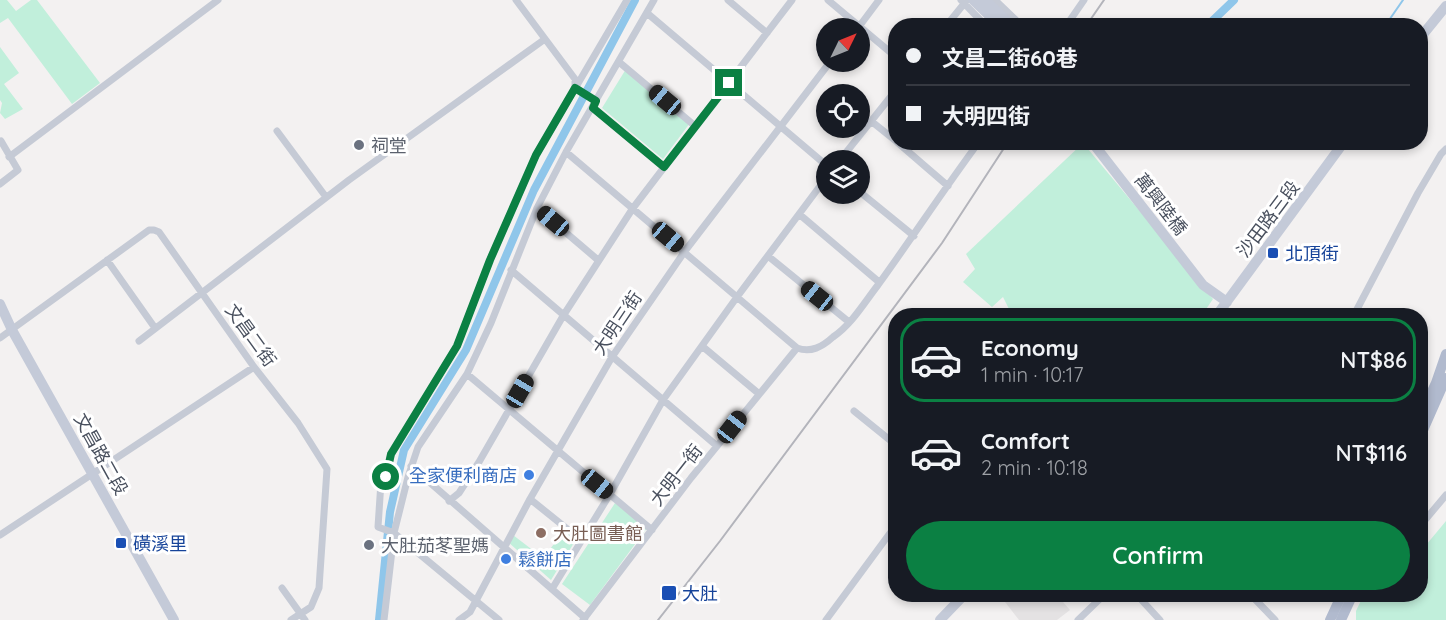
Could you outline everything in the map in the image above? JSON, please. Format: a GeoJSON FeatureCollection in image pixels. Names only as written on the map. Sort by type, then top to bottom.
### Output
{"type":"FeatureCollection","features":[{"type":"Feature","properties":{"kind":"main road"},"geometry":{"type":"LineString","coordinates":[[1428,400],[1446,354]]}},
{"type":"Feature","properties":{"kind":"main road"},"geometry":{"type":"LineString","coordinates":[[1428,419],[1446,378]]}},
{"type":"Feature","properties":{"kind":"main road"},"geometry":{"type":"LineString","coordinates":[[1330,620],[1338,602]]}},
{"type":"Feature","properties":{"kind":"main road"},"geometry":{"type":"LineString","coordinates":[[1341,620],[1349,602]]}},
{"type":"Feature","properties":{"kind":"street"},"geometry":{"type":"LineString","coordinates":[[9,157],[218,0]]}},
{"type":"Feature","properties":{"kind":"street"},"geometry":{"type":"LineString","coordinates":[[516,0],[575,79],[575,88],[664,167]]}},
{"type":"Feature","properties":{"kind":"street"},"geometry":{"type":"LineString","coordinates":[[499,620],[394,533],[378,527],[381,482],[386,477],[391,454],[457,346],[490,260],[536,155],[627,0]]}},
{"type":"Feature","properties":{"kind":"street"},"geometry":{"type":"LineString","coordinates":[[384,620],[394,533],[418,447],[467,374],[491,322],[537,208],[566,152],[654,0]]}},
{"type":"Feature","properties":{"kind":"street"},"geometry":{"type":"LineString","coordinates":[[728,0],[767,33]]}},
{"type":"Feature","properties":{"kind":"street"},"geometry":{"type":"LineString","coordinates":[[449,501],[459,493],[510,410],[563,316],[633,208],[792,0]]}},
{"type":"Feature","properties":{"kind":"street"},"geometry":{"type":"LineString","coordinates":[[828,0],[848,18]]}},
{"type":"Feature","properties":{"kind":"street"},"geometry":{"type":"LineString","coordinates":[[866,18],[879,0]]}},
{"type":"Feature","properties":{"kind":"street"},"geometry":{"type":"LineString","coordinates":[[985,0],[1004,18]]}},
{"type":"Feature","properties":{"kind":"street"},"geometry":{"type":"LineString","coordinates":[[995,0],[1014,18]]}},
{"type":"Feature","properties":{"kind":"street"},"geometry":{"type":"LineString","coordinates":[[1072,18],[1084,0]]}},
{"type":"Feature","properties":{"kind":"street"},"geometry":{"type":"LineString","coordinates":[[952,18],[966,1]]}},
{"type":"Feature","properties":{"kind":"street"},"geometry":{"type":"LineString","coordinates":[[966,1],[980,18]]}},
{"type":"Feature","properties":{"kind":"street"},"geometry":{"type":"LineString","coordinates":[[966,1],[989,18]]}},
{"type":"Feature","properties":{"kind":"street"},"geometry":{"type":"LineString","coordinates":[[1428,28],[1446,6]]}},
{"type":"Feature","properties":{"kind":"street"},"geometry":{"type":"LineString","coordinates":[[646,13],[816,157]]}},
{"type":"Feature","properties":{"kind":"street"},"geometry":{"type":"LineString","coordinates":[[870,37],[888,51]]}},
{"type":"Feature","properties":{"kind":"street"},"geometry":{"type":"LineString","coordinates":[[139,340],[326,197],[545,39]]}},
{"type":"Feature","properties":{"kind":"street"},"geometry":{"type":"LineString","coordinates":[[619,62],[695,126]]}},
{"type":"Feature","properties":{"kind":"street","name":"大明三街"},"geometry":{"type":"LineString","coordinates":[[459,620],[470,612],[530,499],[612,357],[685,251],[822,72]]}},
{"type":"Feature","properties":{"kind":"street"},"geometry":{"type":"LineString","coordinates":[[848,150],[888,100]]}},
{"type":"Feature","properties":{"kind":"street"},"geometry":{"type":"LineString","coordinates":[[871,120],[888,135]]}},
{"type":"Feature","properties":{"kind":"street"},"geometry":{"type":"LineString","coordinates":[[277,131],[326,197]]}},
{"type":"Feature","properties":{"kind":"street"},"geometry":{"type":"LineString","coordinates":[[0,184],[18,170],[1,141]]}},
{"type":"Feature","properties":{"kind":"street"},"geometry":{"type":"LineString","coordinates":[[1358,308],[1418,193],[1441,153],[1446,149]]}},
{"type":"Feature","properties":{"kind":"street"},"geometry":{"type":"LineString","coordinates":[[905,150],[948,186]]}},
{"type":"Feature","properties":{"kind":"street"},"geometry":{"type":"LineString","coordinates":[[566,152],[685,251],[796,348],[806,352],[812,351],[834,337],[849,322],[914,236],[973,150]]}},
{"type":"Feature","properties":{"kind":"street","name":"萬興陸橋"},"geometry":{"type":"LineString","coordinates":[[1098,150],[1206,283]]}},
{"type":"Feature","properties":{"kind":"street","name":"萬興陸橋"},"geometry":{"type":"LineString","coordinates":[[1107,150],[1206,283]]}},
{"type":"Feature","properties":{"kind":"street","name":"沙田路三段"},"geometry":{"type":"LineString","coordinates":[[1222,308],[1338,150]]}},
{"type":"Feature","properties":{"kind":"street"},"geometry":{"type":"LineString","coordinates":[[552,590],[663,400],[816,191]]}},
{"type":"Feature","properties":{"kind":"street"},"geometry":{"type":"LineString","coordinates":[[870,200],[914,236]]}},
{"type":"Feature","properties":{"kind":"street"},"geometry":{"type":"LineString","coordinates":[[537,208],[598,260]]}},
{"type":"Feature","properties":{"kind":"street"},"geometry":{"type":"LineString","coordinates":[[799,214],[879,282]]}},
{"type":"Feature","properties":{"kind":"street","name":"文昌二街"},"geometry":{"type":"LineString","coordinates":[[0,338],[149,231],[159,232],[254,367],[298,423],[327,469],[319,588],[311,607],[303,617],[291,620]]}},
{"type":"Feature","properties":{"kind":"street"},"geometry":{"type":"LineString","coordinates":[[768,256],[849,322]]}},
{"type":"Feature","properties":{"kind":"street"},"geometry":{"type":"LineString","coordinates":[[107,260],[155,328]]}},
{"type":"Feature","properties":{"kind":"street"},"geometry":{"type":"LineString","coordinates":[[512,270],[717,446]]}},
{"type":"Feature","properties":{"kind":"street"},"geometry":{"type":"LineString","coordinates":[[1206,283],[1227,302]]}},
{"type":"Feature","properties":{"kind":"street","name":"文昌路二段"},"geometry":{"type":"LineString","coordinates":[[0,304],[12,330],[174,620]]}},
{"type":"Feature","properties":{"kind":"street"},"geometry":{"type":"LineString","coordinates":[[702,346],[758,393]]}},
{"type":"Feature","properties":{"kind":"street","name":"大明一街"},"geometry":{"type":"LineString","coordinates":[[584,619],[758,393],[796,348]]}},
{"type":"Feature","properties":{"kind":"street"},"geometry":{"type":"LineString","coordinates":[[0,535],[254,367]]}},
{"type":"Feature","properties":{"kind":"street"},"geometry":{"type":"LineString","coordinates":[[467,374],[652,530]]}},
{"type":"Feature","properties":{"kind":"street"},"geometry":{"type":"LineString","coordinates":[[854,411],[888,439]]}},
{"type":"Feature","properties":{"kind":"street"},"geometry":{"type":"LineString","coordinates":[[411,466],[584,619]]}},
{"type":"Feature","properties":{"kind":"street"},"geometry":{"type":"LineString","coordinates":[[1428,516],[1446,495]]}},
{"type":"Feature","properties":{"kind":"street"},"geometry":{"type":"LineString","coordinates":[[530,499],[581,540]]}},
{"type":"Feature","properties":{"kind":"street"},"geometry":{"type":"LineString","coordinates":[[826,620],[888,536]]}},
{"type":"Feature","properties":{"kind":"street"},"geometry":{"type":"LineString","coordinates":[[282,588],[303,617]]}},
{"type":"Feature","properties":{"kind":"street"},"geometry":{"type":"LineString","coordinates":[[940,620],[957,602]]}},
{"type":"Feature","properties":{"kind":"street"},"geometry":{"type":"LineString","coordinates":[[1078,620],[1097,602]]}},
{"type":"Feature","properties":{"kind":"street"},"geometry":{"type":"LineString","coordinates":[[1143,602],[1160,620]]}},
{"type":"Feature","properties":{"kind":"street"},"geometry":{"type":"LineString","coordinates":[[1258,602],[1275,620]]}},
{"type":"Feature","properties":{"kind":"shaded area"},"geometry":{"type":"Polygon","coordinates":[[[1005,602],[1063,602],[1070,610],[1057,620],[1019,620],[1005,602]]]}},
{"type":"Feature","properties":{"kind":"green space"},"geometry":{"type":"Polygon","coordinates":[[[0,0],[7,0],[16,11],[31,0],[37,0],[100,83],[72,104],[8,18],[0,23],[0,0]]]}},
{"type":"Feature","properties":{"kind":"green space"},"geometry":{"type":"Polygon","coordinates":[[[0,47],[19,73],[4,84],[23,109],[5,119],[0,113],[2,103],[0,100],[0,47]]]}},
{"type":"Feature","properties":{"kind":"green space"},"geometry":{"type":"Polygon","coordinates":[[[626,69],[690,123],[663,159],[602,108],[626,69]]]}},
{"type":"Feature","properties":{"kind":"green space"},"geometry":{"type":"Polygon","coordinates":[[[1076,150],[1089,150],[1213,299],[1207,308],[1008,308],[1003,297],[992,307],[963,282],[975,269],[966,254],[1076,150]]]}},
{"type":"Feature","properties":{"kind":"green space"},"geometry":{"type":"Polygon","coordinates":[[[615,503],[647,528],[590,605],[562,584],[615,503]]]}},
{"type":"Feature","properties":{"kind":"green space"},"geometry":{"type":"Polygon","coordinates":[[[1446,521],[1446,620],[1356,620],[1356,611],[1360,602],[1428,602],[1428,543],[1446,521]]]}},
{"type":"Feature","properties":{"kind":"green space"},"geometry":{"type":"Polygon","coordinates":[[[565,530],[577,538],[551,580],[508,542],[513,535],[543,558],[565,530]]]}},
{"type":"Feature","properties":{"kind":"waterway"},"geometry":{"type":"LineString","coordinates":[[379,620],[390,512],[404,450],[466,350],[534,190],[635,0]]}},
{"type":"Feature","properties":{"kind":"waterway"},"geometry":{"type":"LineString","coordinates":[[1215,18],[1234,0]]}},
{"type":"Feature","properties":{"kind":"waterway"},"geometry":{"type":"LineString","coordinates":[[1391,18],[1403,0]]}},
{"type":"Feature","properties":{"kind":"railway"},"geometry":{"type":"LineString","coordinates":[[1092,18],[1104,0]]}},
{"type":"Feature","properties":{"kind":"railway"},"geometry":{"type":"LineString","coordinates":[[894,308],[942,243],[1003,150]]}},
{"type":"Feature","properties":{"kind":"railway"},"geometry":{"type":"LineString","coordinates":[[658,620],[720,541],[888,315]]}},
{"type":"Feature","properties":{"kind":"place","name":"祠堂"},"geometry":{"type":"Point","coordinates":[359,145]}},
{"type":"Feature","properties":{"kind":"place","name":"北頂街"},"geometry":{"type":"Point","coordinates":[1273,253]}},
{"type":"Feature","properties":{"kind":"place","name":"全家便利商店"},"geometry":{"type":"Point","coordinates":[529,475]}},
{"type":"Feature","properties":{"kind":"place","name":"大肚圖書館"},"geometry":{"type":"Point","coordinates":[541,533]}},
{"type":"Feature","properties":{"kind":"place","name":"磺溪里"},"geometry":{"type":"Point","coordinates":[121,543]}},
{"type":"Feature","properties":{"kind":"place","name":"大肚茄苳聖媽"},"geometry":{"type":"Point","coordinates":[369,545]}},
{"type":"Feature","properties":{"kind":"place","name":"鬆餅店"},"geometry":{"type":"Point","coordinates":[506,559]}},
{"type":"Feature","properties":{"kind":"place","name":"大肚"},"geometry":{"type":"Point","coordinates":[669,593]}},
{"type":"Feature","properties":{"kind":"route"},"geometry":{"type":"LineString","coordinates":[[386,477],[391,454],[457,346],[490,260],[536,155],[575,88],[596,101],[593,108],[664,167],[729,83]]}}]}
